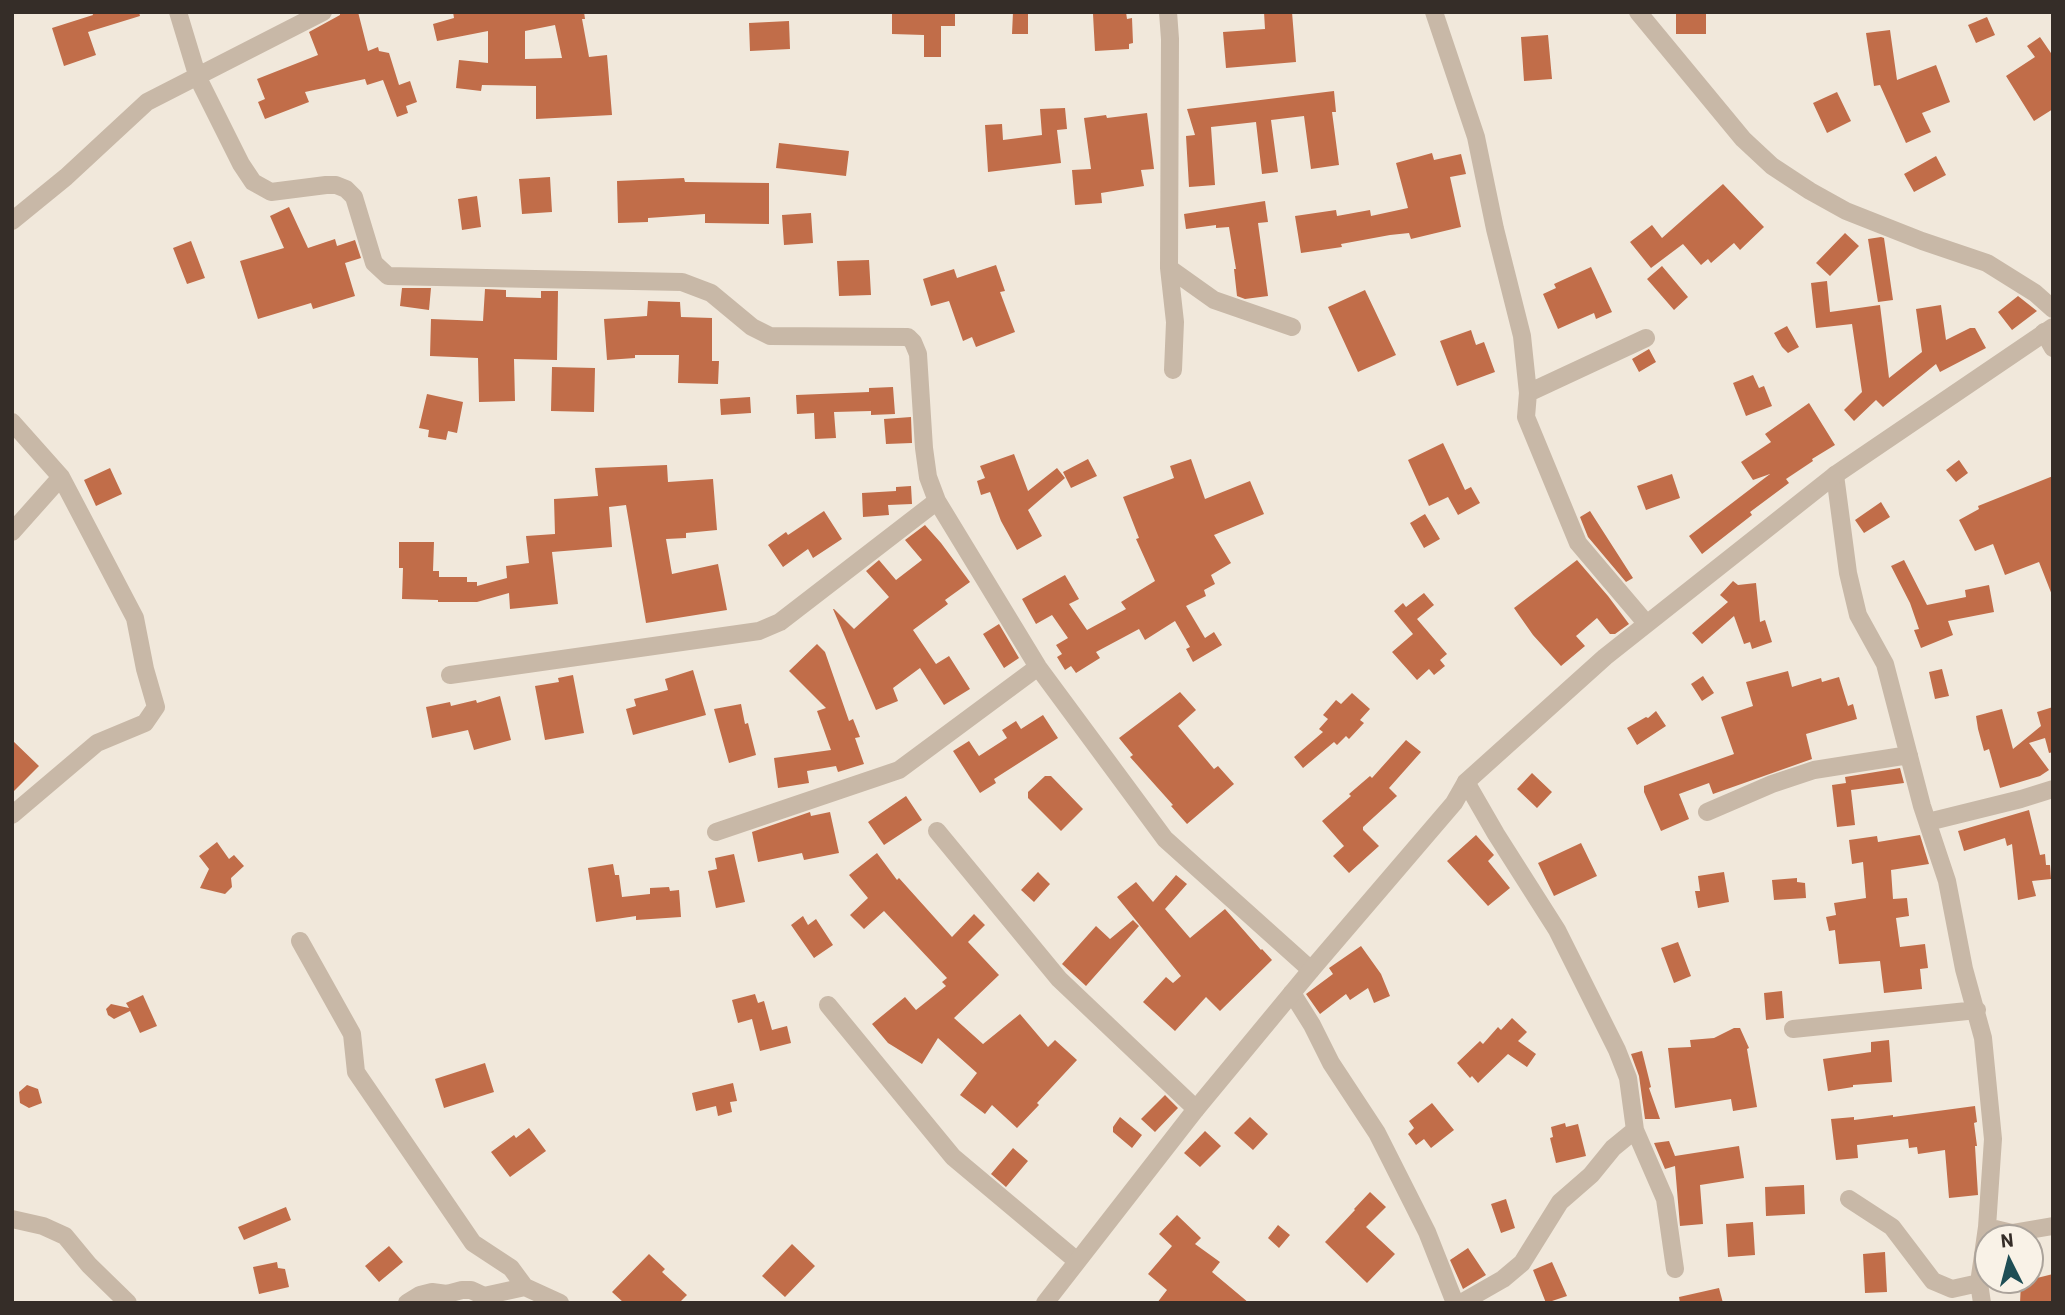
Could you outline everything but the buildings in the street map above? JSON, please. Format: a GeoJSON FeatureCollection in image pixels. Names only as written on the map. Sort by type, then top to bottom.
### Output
{"type":"FeatureCollection","features":[{"type":"Feature","properties":{"kind":"street"},"geometry":{"type":"LineString","coordinates":[[178,12],[198,78],[241,164],[253,182],[271,192],[326,185],[346,189],[354,197],[374,263],[388,276],[682,282],[711,293],[752,327],[770,337],[908,337],[918,354],[925,458],[928,477],[937,501],[1038,667],[1166,839],[1311,970]]}},
{"type":"Feature","properties":{"kind":"street"},"geometry":{"type":"LineString","coordinates":[[12,221],[66,177],[147,102],[323,12]]}},
{"type":"Feature","properties":{"kind":"street"},"geometry":{"type":"LineString","coordinates":[[1168,12],[1169,268],[1175,322],[1173,370]]}},
{"type":"Feature","properties":{"kind":"street"},"geometry":{"type":"LineString","coordinates":[[1434,12],[1476,137],[1495,229],[1522,336],[1528,393],[1526,417],[1578,543],[1646,623]]}},
{"type":"Feature","properties":{"kind":"street"},"geometry":{"type":"LineString","coordinates":[[1637,12],[1742,139],[1772,166],[1846,211],[1987,263],[2035,293],[2053,309]]}},
{"type":"Feature","properties":{"kind":"street"},"geometry":{"type":"LineString","coordinates":[[1169,268],[1214,300],[1292,327]]}},
{"type":"Feature","properties":{"kind":"street"},"geometry":{"type":"LineString","coordinates":[[1045,1303],[1196,1109],[1454,803],[1466,782],[1605,657],[1835,475],[2050,336]]}},
{"type":"Feature","properties":{"kind":"street"},"geometry":{"type":"LineString","coordinates":[[1528,393],[1646,338]]}},
{"type":"Feature","properties":{"kind":"street"},"geometry":{"type":"LineString","coordinates":[[12,422],[61,477],[135,618],[145,669],[156,706],[145,723],[97,743],[12,815]]}},
{"type":"Feature","properties":{"kind":"street"},"geometry":{"type":"LineString","coordinates":[[1835,475],[1848,573],[1858,615],[1885,664],[1947,881],[1964,969],[1983,1038],[1993,1139],[1987,1224]]}},
{"type":"Feature","properties":{"kind":"street"},"geometry":{"type":"LineString","coordinates":[[12,532],[61,477]]}},
{"type":"Feature","properties":{"kind":"street"},"geometry":{"type":"LineString","coordinates":[[450,675],[759,631],[780,622],[937,501]]}},
{"type":"Feature","properties":{"kind":"street"},"geometry":{"type":"LineString","coordinates":[[716,832],[899,769],[1038,667]]}},
{"type":"Feature","properties":{"kind":"street"},"geometry":{"type":"LineString","coordinates":[[1707,812],[1814,769],[1909,755]]}},
{"type":"Feature","properties":{"kind":"street"},"geometry":{"type":"LineString","coordinates":[[1466,782],[1557,930],[1618,1050],[1628,1078],[1634,1130],[1665,1199],[1675,1269]]}},
{"type":"Feature","properties":{"kind":"street"},"geometry":{"type":"LineString","coordinates":[[1928,822],[2053,789]]}},
{"type":"Feature","properties":{"kind":"street"},"geometry":{"type":"LineString","coordinates":[[937,831],[1059,979],[1196,1109]]}},
{"type":"Feature","properties":{"kind":"street"},"geometry":{"type":"LineString","coordinates":[[300,941],[352,1034],[356,1072],[473,1243],[511,1268],[525,1287],[560,1303]]}},
{"type":"Feature","properties":{"kind":"street"},"geometry":{"type":"LineString","coordinates":[[1292,993],[1331,1063],[1377,1133],[1427,1232],[1455,1303]]}},
{"type":"Feature","properties":{"kind":"street"},"geometry":{"type":"LineString","coordinates":[[828,1005],[953,1157],[1077,1261]]}},
{"type":"Feature","properties":{"kind":"street"},"geometry":{"type":"LineString","coordinates":[[1793,1029],[1977,1010]]}},
{"type":"Feature","properties":{"kind":"street"},"geometry":{"type":"LineString","coordinates":[[1461,1303],[1503,1279],[1522,1263],[1560,1202],[1591,1175],[1613,1148],[1634,1130]]}},
{"type":"Feature","properties":{"kind":"street"},"geometry":{"type":"LineString","coordinates":[[1849,1199],[1892,1227],[1933,1281],[1952,1289],[1974,1284]]}},
{"type":"Feature","properties":{"kind":"street"},"geometry":{"type":"LineString","coordinates":[[12,1219],[43,1226],[65,1236],[89,1265],[128,1303]]}},
{"type":"Feature","properties":{"kind":"street"},"geometry":{"type":"LineString","coordinates":[[407,1303],[432,1292],[447,1294],[471,1290],[484,1296],[525,1287]]}}]}
